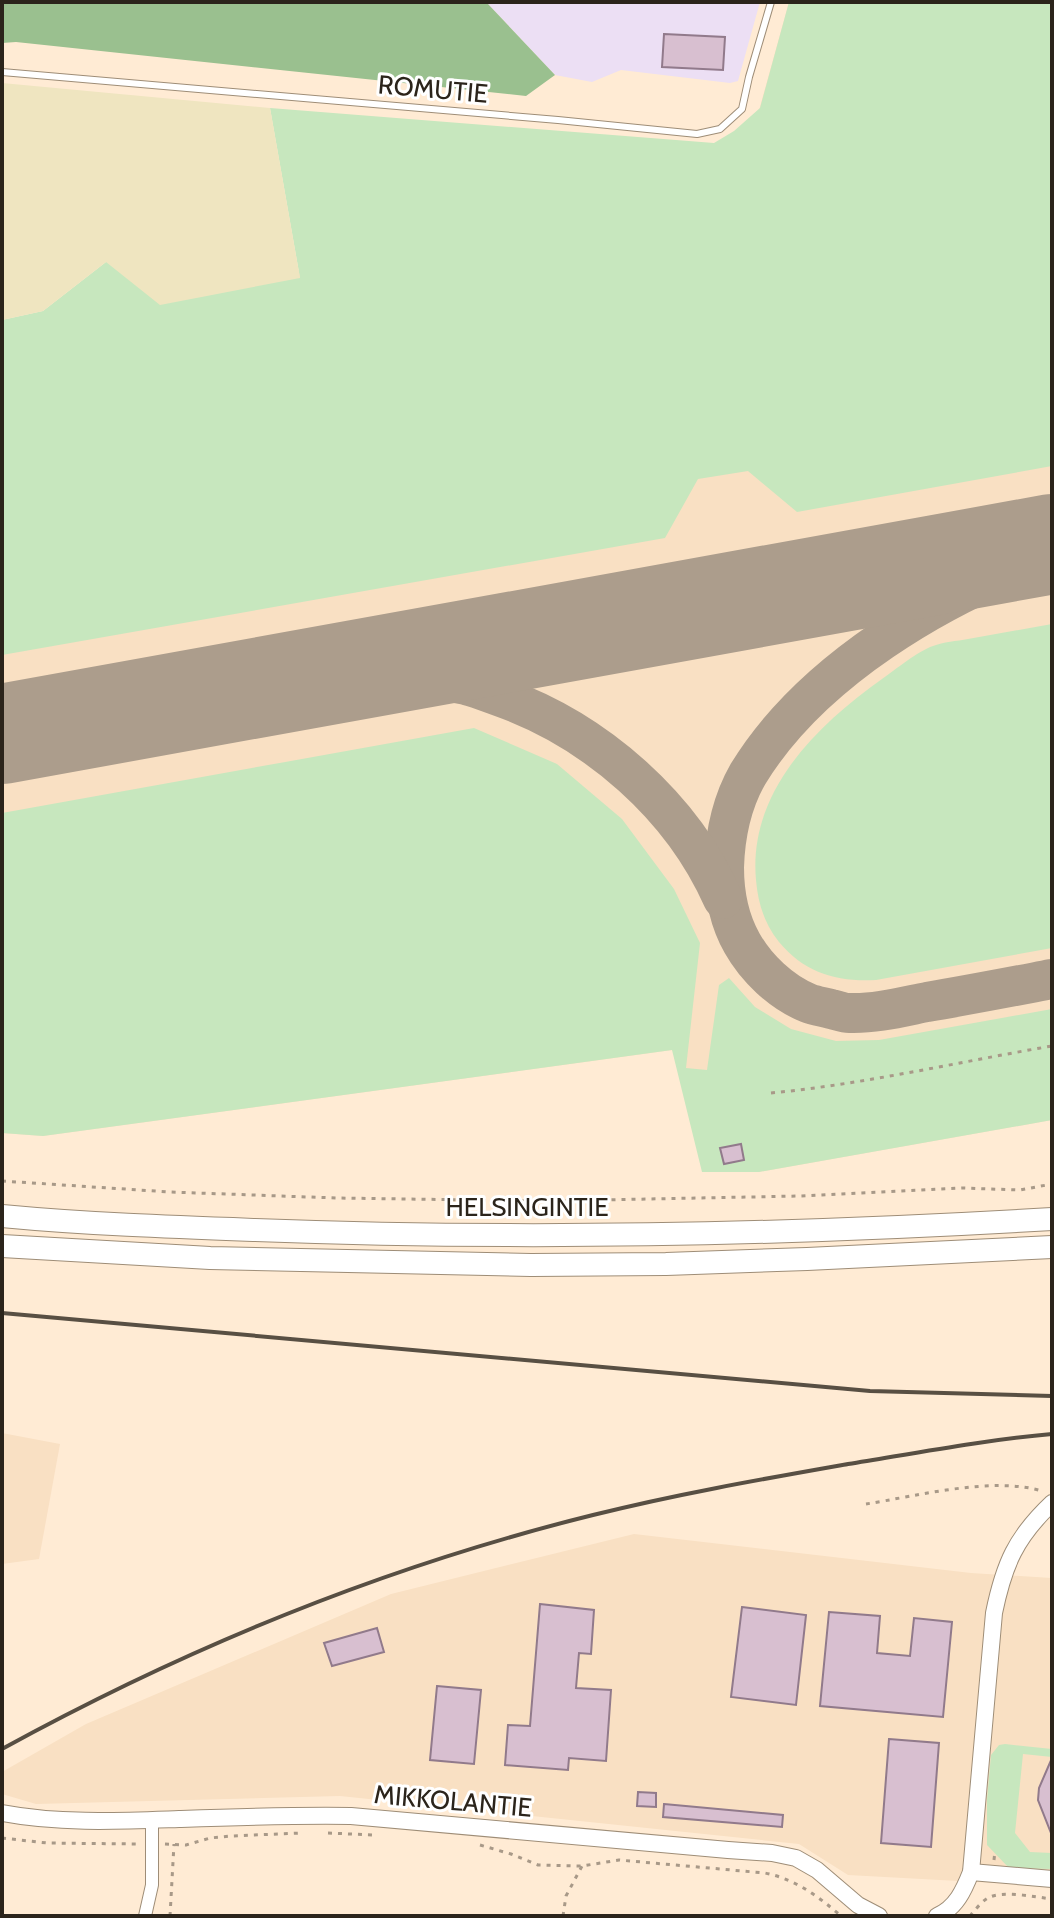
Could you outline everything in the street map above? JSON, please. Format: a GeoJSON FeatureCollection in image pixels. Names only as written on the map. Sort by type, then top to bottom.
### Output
{"type":"FeatureCollection","features":[{"type":"Feature","properties":{"kind":"highway","name":"HELSINGINTIE"},"geometry":{"type":"LineString","coordinates":[[2,1216],[227,1229],[505,1236],[762,1232],[1052,1219]]}},
{"type":"Feature","properties":{"kind":"highway"},"geometry":{"type":"LineString","coordinates":[[2,1246],[225,1258],[531,1265],[666,1264],[1052,1247]]}},
{"type":"Feature","properties":{"kind":"street"},"geometry":{"type":"LineString","coordinates":[[937,1916],[955,1903],[971,1872],[993,1625],[1000,1582],[1025,1531],[1047,1497]]}},
{"type":"Feature","properties":{"kind":"street","name":"MIKKOLANTIE"},"geometry":{"type":"LineString","coordinates":[[2,1813],[49,1819],[152,1820],[351,1816],[772,1853],[796,1858],[817,1870],[858,1905],[879,1916]]}},
{"type":"Feature","properties":{"kind":"street"},"geometry":{"type":"LineString","coordinates":[[145,1916],[152,1885],[152,1820]]}},
{"type":"Feature","properties":{"kind":"street"},"geometry":{"type":"LineString","coordinates":[[971,1872],[1052,1879]]}},
{"type":"Feature","properties":{"kind":"lane","name":"ROMUTIE"},"geometry":{"type":"LineString","coordinates":[[2,72],[697,134],[720,129],[742,109],[771,2]]}},
{"type":"Feature","properties":{"kind":"path"},"geometry":{"type":"LineString","coordinates":[[771,1093],[1052,1046]]}},
{"type":"Feature","properties":{"kind":"path"},"geometry":{"type":"LineString","coordinates":[[2,1181],[306,1197],[547,1201],[800,1196],[962,1188],[1020,1190],[1052,1184]]}},
{"type":"Feature","properties":{"kind":"path"},"geometry":{"type":"LineString","coordinates":[[866,1504],[998,1485],[1026,1486],[1047,1497]]}},
{"type":"Feature","properties":{"kind":"path"},"geometry":{"type":"LineString","coordinates":[[318,1832],[380,1835]]}},
{"type":"Feature","properties":{"kind":"path"},"geometry":{"type":"LineString","coordinates":[[2,1838],[47,1843],[186,1845],[210,1838],[304,1833]]}},
{"type":"Feature","properties":{"kind":"path"},"geometry":{"type":"LineString","coordinates":[[471,1843],[538,1865],[582,1866],[619,1860],[765,1873],[797,1883],[841,1916]]}},
{"type":"Feature","properties":{"kind":"path"},"geometry":{"type":"LineString","coordinates":[[170,1916],[174,1844]]}},
{"type":"Feature","properties":{"kind":"path"},"geometry":{"type":"LineString","coordinates":[[563,1916],[566,1896],[582,1866]]}},
{"type":"Feature","properties":{"kind":"path"},"geometry":{"type":"LineString","coordinates":[[970,1916],[993,1895],[1052,1899]]}},
{"type":"Feature","properties":{"kind":"shaded area"},"geometry":{"type":"Polygon","coordinates":[[[489,2],[760,2],[738,81],[730,83],[621,70],[592,82],[555,75],[489,2]]]}},
{"type":"Feature","properties":{"kind":"shaded area"},"geometry":{"type":"Polygon","coordinates":[[[789,2],[1052,2],[1052,1120],[759,1172],[672,1050],[43,1136],[2,1133],[2,320],[735,197],[789,2]]]}},
{"type":"Feature","properties":{"kind":"shaded area"},"geometry":{"type":"Polygon","coordinates":[[[2,1433],[60,1444],[39,1559],[2,1564],[2,1433]]]}},
{"type":"Feature","properties":{"kind":"shaded area"},"geometry":{"type":"Polygon","coordinates":[[[634,1534],[971,1573],[1052,1578],[1052,1886],[848,1875],[799,1844],[340,1796],[36,1804],[2,1794],[2,1772],[86,1724],[391,1594],[634,1534]]]}},
{"type":"Feature","properties":{"kind":"green space"},"geometry":{"type":"Polygon","coordinates":[[[2,2],[489,2],[555,75],[526,96],[16,42],[2,43],[2,2]]]}},
{"type":"Feature","properties":{"kind":"green space"},"geometry":{"type":"Polygon","coordinates":[[[789,2],[1052,2],[1052,466],[797,512],[748,471],[698,479],[665,538],[2,655],[2,320],[43,311],[106,262],[300,278],[270,108],[714,143],[734,131],[760,108],[789,2]]]}},
{"type":"Feature","properties":{"kind":"green space"},"geometry":{"type":"Polygon","coordinates":[[[1052,624],[1052,948],[876,980],[848,979],[822,973],[789,953],[769,928],[760,905],[756,848],[763,818],[791,764],[833,718],[927,648],[1052,624]]]}},
{"type":"Feature","properties":{"kind":"green space"},"geometry":{"type":"Polygon","coordinates":[[[474,728],[557,764],[622,819],[674,889],[700,943],[686,1068],[707,1070],[719,985],[729,978],[755,1007],[791,1029],[836,1041],[879,1040],[1052,1009],[1052,1120],[759,1172],[702,1172],[672,1050],[43,1136],[2,1133],[2,813],[474,728]]]}},
{"type":"Feature","properties":{"kind":"green space"},"geometry":{"type":"Polygon","coordinates":[[[999,1745],[1052,1749],[1052,1757],[1023,1754],[1015,1833],[1030,1852],[1052,1853],[1052,1869],[1009,1868],[987,1845],[991,1755],[999,1745]]]}},
{"type":"Feature","properties":{"kind":"sand"},"geometry":{"type":"Polygon","coordinates":[[[2,83],[270,108],[300,278],[160,305],[106,262],[43,311],[2,320],[2,83]]]}},
{"type":"Feature","properties":{"kind":"building"},"geometry":{"type":"Polygon","coordinates":[[[664,34],[725,37],[723,70],[662,67],[664,34]]]}},
{"type":"Feature","properties":{"kind":"building"},"geometry":{"type":"Polygon","coordinates":[[[741,1144],[744,1160],[724,1164],[720,1148],[741,1144]]]}},
{"type":"Feature","properties":{"kind":"building"},"geometry":{"type":"Polygon","coordinates":[[[540,1604],[594,1610],[591,1654],[579,1653],[576,1688],[611,1690],[606,1761],[569,1758],[568,1770],[505,1765],[508,1725],[530,1726],[540,1604]]]}},
{"type":"Feature","properties":{"kind":"building"},"geometry":{"type":"Polygon","coordinates":[[[742,1607],[806,1615],[796,1705],[731,1697],[742,1607]]]}},
{"type":"Feature","properties":{"kind":"building"},"geometry":{"type":"Polygon","coordinates":[[[829,1612],[880,1616],[877,1653],[910,1656],[914,1618],[952,1622],[943,1717],[820,1706],[829,1612]]]}},
{"type":"Feature","properties":{"kind":"building"},"geometry":{"type":"Polygon","coordinates":[[[377,1628],[384,1652],[332,1666],[324,1643],[377,1628]]]}},
{"type":"Feature","properties":{"kind":"building"},"geometry":{"type":"Polygon","coordinates":[[[437,1686],[481,1690],[474,1764],[430,1760],[437,1686]]]}},
{"type":"Feature","properties":{"kind":"building"},"geometry":{"type":"Polygon","coordinates":[[[889,1739],[939,1743],[931,1847],[881,1843],[889,1739]]]}},
{"type":"Feature","properties":{"kind":"building"},"geometry":{"type":"Polygon","coordinates":[[[1052,1758],[1051,1833],[1038,1800],[1039,1788],[1052,1758]]]}},
{"type":"Feature","properties":{"kind":"building"},"geometry":{"type":"Polygon","coordinates":[[[638,1792],[656,1793],[656,1807],[637,1806],[638,1792]]]}},
{"type":"Feature","properties":{"kind":"building"},"geometry":{"type":"Polygon","coordinates":[[[664,1804],[783,1815],[782,1827],[663,1817],[664,1804]]]}},
{"type":"Feature","properties":{"kind":"taxiway"},"geometry":{"type":"LineString","coordinates":[[1052,555],[1010,571],[924,614],[882,640],[806,702],[775,737],[742,785],[730,819],[724,867],[731,916],[748,952],[779,986],[811,1004],[847,1013],[869,1012],[1052,979]]}},
{"type":"Feature","properties":{"kind":"taxiway"},"geometry":{"type":"LineString","coordinates":[[325,675],[413,677],[466,685],[536,712],[570,730],[602,751],[660,803],[706,865],[723,899]]}},
{"type":"Feature","properties":{"kind":"runway"},"geometry":{"type":"LineString","coordinates":[[2,734],[1052,544]]}},
{"type":"Feature","properties":{"kind":"railway"},"geometry":{"type":"LineString","coordinates":[[2,1313],[870,1391],[1052,1396]]}},
{"type":"Feature","properties":{"kind":"railway"},"geometry":{"type":"LineString","coordinates":[[2,1749],[144,1677],[290,1613],[440,1559],[516,1536],[625,1507],[720,1487],[950,1447],[1052,1434]]}}]}
